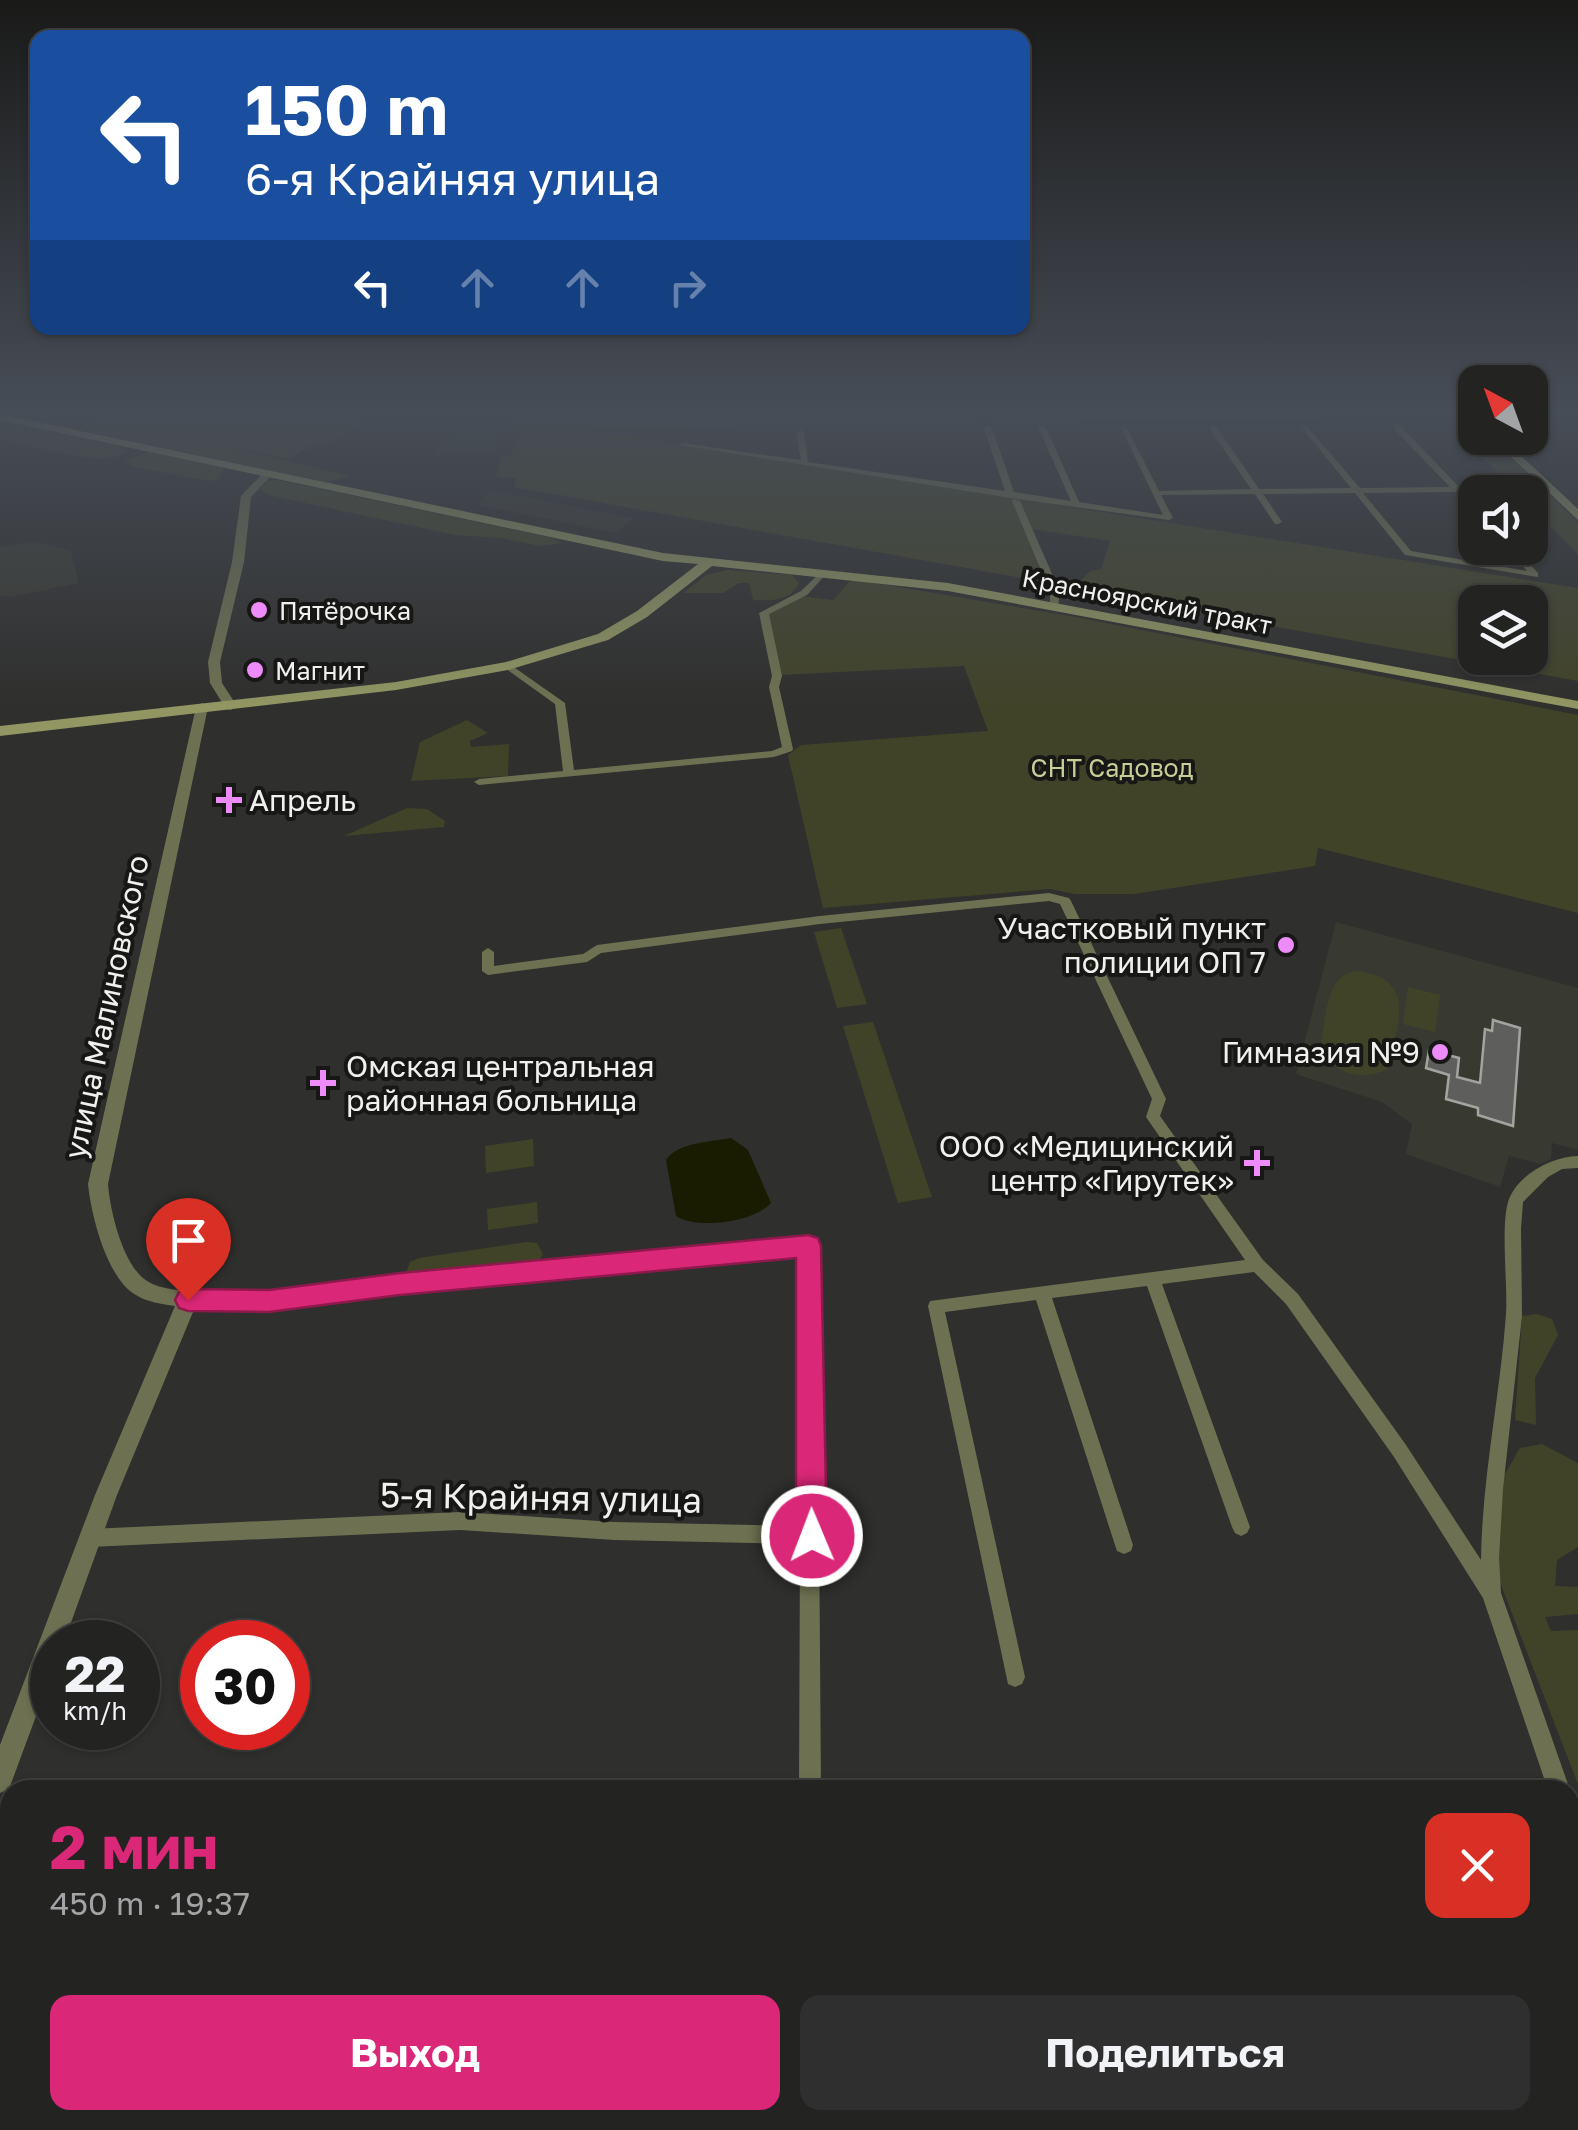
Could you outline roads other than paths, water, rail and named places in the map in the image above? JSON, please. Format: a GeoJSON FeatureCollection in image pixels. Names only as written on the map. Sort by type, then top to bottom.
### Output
{"type":"FeatureCollection","features":[{"type":"Feature","properties":{"kind":"main road","name":"Красноярский тракт"},"geometry":{"type":"LineString","coordinates":[[438,508],[708,563],[921,583],[1055,606],[1578,705]]}},
{"type":"Feature","properties":{"kind":"main road"},"geometry":{"type":"LineString","coordinates":[[0,740],[413,684],[508,666],[603,637],[642,614],[708,563]]}},
{"type":"Feature","properties":{"kind":"main road"},"geometry":{"type":"LineString","coordinates":[[0,731],[201,711]]}},
{"type":"Feature","properties":{"kind":"street"},"geometry":{"type":"LineString","coordinates":[[231,706],[216,684],[214,662],[238,562],[244,508]]}},
{"type":"Feature","properties":{"kind":"street"},"geometry":{"type":"LineString","coordinates":[[1019,508],[1055,592],[1055,606]]}},
{"type":"Feature","properties":{"kind":"street"},"geometry":{"type":"LineString","coordinates":[[1095,508],[1169,518],[1164,508]]}},
{"type":"Feature","properties":{"kind":"street"},"geometry":{"type":"LineString","coordinates":[[1269,508],[1278,522]]}},
{"type":"Feature","properties":{"kind":"street"},"geometry":{"type":"LineString","coordinates":[[1373,508],[1408,553],[1458,561]]}},
{"type":"Feature","properties":{"kind":"street"},"geometry":{"type":"LineString","coordinates":[[1481,565],[1535,574],[1527,565]]}},
{"type":"Feature","properties":{"kind":"street"},"geometry":{"type":"LineString","coordinates":[[479,782],[774,754],[788,749],[774,688],[777,676],[764,613],[804,593],[823,573]]}},
{"type":"Feature","properties":{"kind":"street"},"geometry":{"type":"LineString","coordinates":[[508,666],[560,704],[570,772]]}},
{"type":"Feature","properties":{"kind":"street","name":"улица Малиновского"},"geometry":{"type":"LineString","coordinates":[[188,1300],[142,1289],[131,1281],[98,1200],[98,1184],[201,711]]}},
{"type":"Feature","properties":{"kind":"street"},"geometry":{"type":"LineString","coordinates":[[488,952],[488,970],[587,958],[597,948],[820,920],[1049,897],[1065,901],[1159,1099],[1153,1117],[1257,1265],[1292,1299],[1400,1451],[1491,1593],[1556,1780]]}},
{"type":"Feature","properties":{"kind":"street"},"geometry":{"type":"LineString","coordinates":[[1491,1593],[1492,1491],[1505,1414],[1516,1286],[1516,1201],[1548,1168],[1572,1162]]}},
{"type":"Feature","properties":{"kind":"street"},"geometry":{"type":"LineString","coordinates":[[0,1780],[90,1538],[188,1300],[269,1301],[400,1284],[808,1246],[810,1780]]}},
{"type":"Feature","properties":{"kind":"street"},"geometry":{"type":"LineString","coordinates":[[1014,1677],[936,1306],[1257,1265]]}},
{"type":"Feature","properties":{"kind":"street"},"geometry":{"type":"LineString","coordinates":[[1154,1280],[1241,1527]]}},
{"type":"Feature","properties":{"kind":"street"},"geometry":{"type":"LineString","coordinates":[[1042,1292],[1124,1545]]}},
{"type":"Feature","properties":{"kind":"street","name":"5-я Крайняя улица"},"geometry":{"type":"LineString","coordinates":[[90,1538],[460,1521],[614,1532],[812,1536]]}},
{"type":"Feature","properties":{"kind":"place","name":"Пятёрочка"},"geometry":{"type":"Point","coordinates":[259,610]}},
{"type":"Feature","properties":{"kind":"place","name":"Магнит"},"geometry":{"type":"Point","coordinates":[255,670]}},
{"type":"Feature","properties":{"kind":"place","name":"Апрель"},"geometry":{"type":"Point","coordinates":[229,800]}},
{"type":"Feature","properties":{"kind":"place","name":"Участковый пункт полиции ОП 7"},"geometry":{"type":"Point","coordinates":[1286,945]}},
{"type":"Feature","properties":{"kind":"place","name":"Гимназия №9"},"geometry":{"type":"Point","coordinates":[1440,1052]}},
{"type":"Feature","properties":{"kind":"place","name":"Омская центральная районная больница"},"geometry":{"type":"Point","coordinates":[323,1083]}},
{"type":"Feature","properties":{"kind":"place","name":"ООО «Медицинский центр «Гирутек»"},"geometry":{"type":"Point","coordinates":[1257,1163]}},
{"type":"Feature","properties":{"kind":"park label","name":"СНТ Садовод"},"geometry":{"type":"Point","coordinates":[1112,767]}}]}
